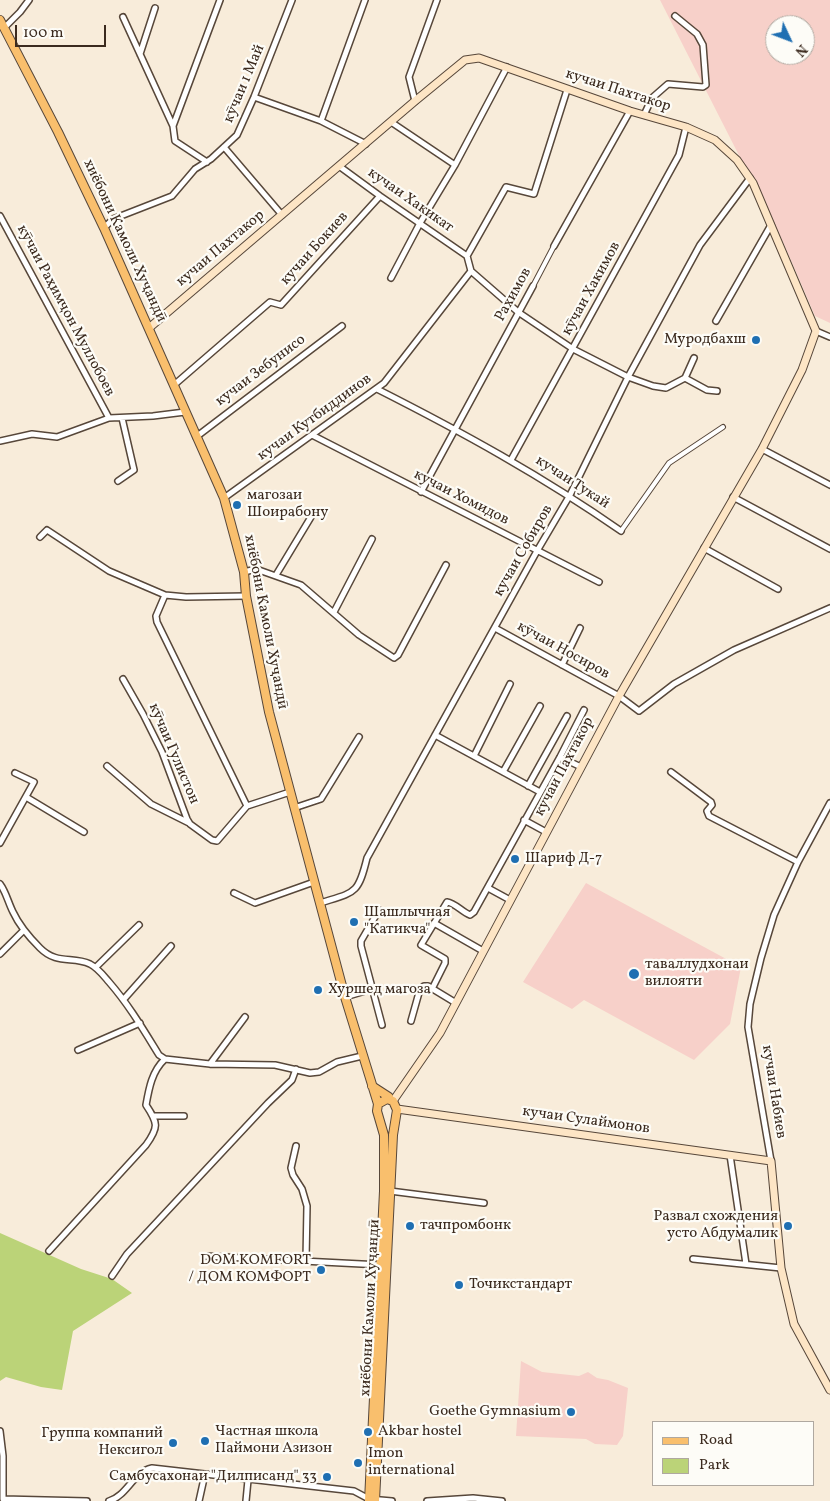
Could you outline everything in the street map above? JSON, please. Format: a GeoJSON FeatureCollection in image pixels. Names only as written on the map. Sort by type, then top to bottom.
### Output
{"type":"FeatureCollection","features":[{"type":"Feature","properties":{"kind":"main road","name":"хиёбони Камоли Хуҷандӣ"},"geometry":{"type":"LineString","coordinates":[[2,24],[58,132],[104,228],[224,498],[244,572],[246,596],[269,712],[345,998],[378,1104],[378,1114],[384,1134],[387,1191]]}},
{"type":"Feature","properties":{"kind":"main road","name":"кучаи Пахтакор"},"geometry":{"type":"LineString","coordinates":[[149,328],[465,60],[479,58],[567,90],[686,127],[715,140],[737,160],[750,178],[816,331],[802,370],[762,449],[619,696],[440,1033],[394,1106]]}},
{"type":"Feature","properties":{"kind":"main road"},"geometry":{"type":"LineString","coordinates":[[372,1086],[389,1097],[394,1106]]}},
{"type":"Feature","properties":{"kind":"main road"},"geometry":{"type":"LineString","coordinates":[[378,1104],[383,1100],[394,1106]]}},
{"type":"Feature","properties":{"kind":"main road","name":"хиёбони Камоли Хуҷандӣ"},"geometry":{"type":"LineString","coordinates":[[372,1500],[387,1191],[394,1106]]}},
{"type":"Feature","properties":{"kind":"main road","name":"кучаи Сулаймонов"},"geometry":{"type":"LineString","coordinates":[[394,1106],[771,1161]]}},
{"type":"Feature","properties":{"kind":"main road"},"geometry":{"type":"LineString","coordinates":[[378,1114],[386,1120],[394,1106]]}},
{"type":"Feature","properties":{"kind":"main road","name":"кучаи Набиев"},"geometry":{"type":"LineString","coordinates":[[771,1161],[781,1268],[794,1324],[830,1390]]}},
{"type":"Feature","properties":{"kind":"main road"},"geometry":{"type":"LineString","coordinates":[[372,1500],[381,1265],[387,1191]]}},
{"type":"Feature","properties":{"kind":"street"},"geometry":{"type":"LineString","coordinates":[[2,24],[30,0]]}},
{"type":"Feature","properties":{"kind":"street"},"geometry":{"type":"LineString","coordinates":[[173,126],[220,0]]}},
{"type":"Feature","properties":{"kind":"street","name":"кӯчаи 1 Май"},"geometry":{"type":"LineString","coordinates":[[104,228],[113,219],[172,196],[195,169],[237,136],[254,98],[292,0]]}},
{"type":"Feature","properties":{"kind":"street"},"geometry":{"type":"LineString","coordinates":[[321,120],[365,0]]}},
{"type":"Feature","properties":{"kind":"street"},"geometry":{"type":"LineString","coordinates":[[415,101],[409,76],[437,0]]}},
{"type":"Feature","properties":{"kind":"street"},"geometry":{"type":"LineString","coordinates":[[140,54],[155,8]]}},
{"type":"Feature","properties":{"kind":"street"},"geometry":{"type":"LineString","coordinates":[[644,115],[653,97],[670,83],[704,87],[706,85],[703,45],[697,34],[675,16]]}},
{"type":"Feature","properties":{"kind":"street"},"geometry":{"type":"LineString","coordinates":[[123,17],[173,126],[175,141],[206,162]]}},
{"type":"Feature","properties":{"kind":"street"},"geometry":{"type":"LineString","coordinates":[[391,278],[420,223],[455,165],[507,67]]}},
{"type":"Feature","properties":{"kind":"street"},"geometry":{"type":"LineString","coordinates":[[567,90],[534,194],[506,187],[467,256],[470,271],[518,312],[573,349],[628,377],[653,386],[666,388],[685,378],[694,358]]}},
{"type":"Feature","properties":{"kind":"street"},"geometry":{"type":"LineString","coordinates":[[254,98],[321,120],[366,144]]}},
{"type":"Feature","properties":{"kind":"street","name":"Рахимов"},"geometry":{"type":"LineString","coordinates":[[421,492],[454,428],[630,111]]}},
{"type":"Feature","properties":{"kind":"street"},"geometry":{"type":"LineString","coordinates":[[391,122],[455,165]]}},
{"type":"Feature","properties":{"kind":"street","name":"кӯчаи Хакимов"},"geometry":{"type":"LineString","coordinates":[[511,460],[679,154],[686,127]]}},
{"type":"Feature","properties":{"kind":"street"},"geometry":{"type":"LineString","coordinates":[[224,146],[282,215]]}},
{"type":"Feature","properties":{"kind":"street","name":"кучаи Хакикат"},"geometry":{"type":"LineString","coordinates":[[339,166],[467,256]]}},
{"type":"Feature","properties":{"kind":"street","name":"кучаи Собиров"},"geometry":{"type":"LineString","coordinates":[[320,903],[348,895],[357,889],[367,858],[570,495],[628,377],[700,245],[750,178]]}},
{"type":"Feature","properties":{"kind":"street","name":"кучаи Бокиев"},"geometry":{"type":"LineString","coordinates":[[174,385],[270,302],[281,305],[380,196]]}},
{"type":"Feature","properties":{"kind":"street","name":"кӯчаи Раҳимҷон Муллобоев"},"geometry":{"type":"LineString","coordinates":[[0,216],[109,418]]}},
{"type":"Feature","properties":{"kind":"street"},"geometry":{"type":"LineString","coordinates":[[716,321],[771,225]]}},
{"type":"Feature","properties":{"kind":"street","name":"кучаи Кутбиддинов"},"geometry":{"type":"LineString","coordinates":[[224,498],[384,383],[470,271]]}},
{"type":"Feature","properties":{"kind":"street","name":"кучаи Зебунисо"},"geometry":{"type":"LineString","coordinates":[[196,437],[342,326]]}},
{"type":"Feature","properties":{"kind":"street"},"geometry":{"type":"LineString","coordinates":[[816,331],[830,337]]}},
{"type":"Feature","properties":{"kind":"street"},"geometry":{"type":"LineString","coordinates":[[685,378],[707,390],[717,391]]}},
{"type":"Feature","properties":{"kind":"street","name":"кучаи Тукай"},"geometry":{"type":"LineString","coordinates":[[377,389],[454,428],[511,460],[570,495],[622,531],[669,463],[723,428]]}},
{"type":"Feature","properties":{"kind":"street"},"geometry":{"type":"LineString","coordinates":[[0,441],[32,434],[57,437],[109,418],[185,412]]}},
{"type":"Feature","properties":{"kind":"street"},"geometry":{"type":"LineString","coordinates":[[118,481],[134,470],[122,418]]}},
{"type":"Feature","properties":{"kind":"street","name":"кучаи Хомидов"},"geometry":{"type":"LineString","coordinates":[[312,435],[599,582]]}},
{"type":"Feature","properties":{"kind":"street"},"geometry":{"type":"LineString","coordinates":[[762,449],[830,485]]}},
{"type":"Feature","properties":{"kind":"street"},"geometry":{"type":"LineString","coordinates":[[734,497],[830,550]]}},
{"type":"Feature","properties":{"kind":"street"},"geometry":{"type":"LineString","coordinates":[[276,575],[314,512]]}},
{"type":"Feature","properties":{"kind":"street"},"geometry":{"type":"LineString","coordinates":[[40,537],[47,530],[108,571],[165,595],[186,597],[246,596]]}},
{"type":"Feature","properties":{"kind":"street"},"geometry":{"type":"LineString","coordinates":[[334,612],[372,539]]}},
{"type":"Feature","properties":{"kind":"street"},"geometry":{"type":"LineString","coordinates":[[704,548],[778,589]]}},
{"type":"Feature","properties":{"kind":"street"},"geometry":{"type":"LineString","coordinates":[[244,572],[256,569],[301,585],[359,635],[394,658],[398,655],[446,564]]}},
{"type":"Feature","properties":{"kind":"street"},"geometry":{"type":"LineString","coordinates":[[165,595],[156,616],[157,622],[248,806],[290,792]]}},
{"type":"Feature","properties":{"kind":"street","name":"кӯчаи Носиров"},"geometry":{"type":"LineString","coordinates":[[495,628],[619,696],[639,711],[674,684],[734,650],[830,608]]}},
{"type":"Feature","properties":{"kind":"street"},"geometry":{"type":"LineString","coordinates":[[562,665],[580,628]]}},
{"type":"Feature","properties":{"kind":"street","name":"кӯчаи Гулистон"},"geometry":{"type":"LineString","coordinates":[[123,678],[162,752],[190,824],[212,840],[217,841],[248,806]]}},
{"type":"Feature","properties":{"kind":"street"},"geometry":{"type":"LineString","coordinates":[[474,756],[510,684]]}},
{"type":"Feature","properties":{"kind":"street"},"geometry":{"type":"LineString","coordinates":[[503,772],[540,706]]}},
{"type":"Feature","properties":{"kind":"street","name":"кучаи Пахтакор"},"geometry":{"type":"LineString","coordinates":[[411,1021],[420,989],[424,986],[432,989],[445,963],[445,959],[421,945],[447,902],[470,915],[474,912],[584,710]]}},
{"type":"Feature","properties":{"kind":"street"},"geometry":{"type":"LineString","coordinates":[[528,786],[567,716]]}},
{"type":"Feature","properties":{"kind":"street"},"geometry":{"type":"LineString","coordinates":[[436,735],[540,792]]}},
{"type":"Feature","properties":{"kind":"street"},"geometry":{"type":"LineString","coordinates":[[294,808],[321,799],[359,737]]}},
{"type":"Feature","properties":{"kind":"street"},"geometry":{"type":"LineString","coordinates":[[560,757],[581,767]]}},
{"type":"Feature","properties":{"kind":"street"},"geometry":{"type":"LineString","coordinates":[[107,766],[151,804],[190,824]]}},
{"type":"Feature","properties":{"kind":"street"},"geometry":{"type":"LineString","coordinates":[[671,772],[711,802],[712,805],[706,811],[709,816],[798,862]]}},
{"type":"Feature","properties":{"kind":"street"},"geometry":{"type":"LineString","coordinates":[[0,843],[34,782],[15,773]]}},
{"type":"Feature","properties":{"kind":"street"},"geometry":{"type":"LineString","coordinates":[[26,797],[84,832]]}},
{"type":"Feature","properties":{"kind":"street","name":"кучаи Набиев"},"geometry":{"type":"LineString","coordinates":[[771,1161],[748,1027],[750,1004],[760,958],[774,915],[798,862],[830,804]]}},
{"type":"Feature","properties":{"kind":"street"},"geometry":{"type":"LineString","coordinates":[[524,820],[546,832]]}},
{"type":"Feature","properties":{"kind":"street"},"geometry":{"type":"LineString","coordinates":[[234,893],[255,902],[314,882]]}},
{"type":"Feature","properties":{"kind":"street"},"geometry":{"type":"LineString","coordinates":[[0,884],[4,888],[12,911],[24,930],[41,949],[51,957],[88,963],[96,967],[124,999],[158,1055],[165,1059],[210,1064],[275,1066],[310,1073],[319,1072],[337,1062],[362,1056]]}},
{"type":"Feature","properties":{"kind":"street"},"geometry":{"type":"LineString","coordinates":[[488,888],[510,900]]}},
{"type":"Feature","properties":{"kind":"street"},"geometry":{"type":"LineString","coordinates":[[379,910],[360,946],[382,1025]]}},
{"type":"Feature","properties":{"kind":"street"},"geometry":{"type":"LineString","coordinates":[[434,923],[483,951]]}},
{"type":"Feature","properties":{"kind":"street"},"geometry":{"type":"LineString","coordinates":[[96,967],[139,926]]}},
{"type":"Feature","properties":{"kind":"street"},"geometry":{"type":"LineString","coordinates":[[0,954],[24,930]]}},
{"type":"Feature","properties":{"kind":"street"},"geometry":{"type":"LineString","coordinates":[[124,999],[171,946]]}},
{"type":"Feature","properties":{"kind":"street"},"geometry":{"type":"LineString","coordinates":[[345,998],[372,989]]}},
{"type":"Feature","properties":{"kind":"street"},"geometry":{"type":"LineString","coordinates":[[432,989],[456,1003]]}},
{"type":"Feature","properties":{"kind":"street"},"geometry":{"type":"LineString","coordinates":[[210,1064],[245,1016]]}},
{"type":"Feature","properties":{"kind":"street"},"geometry":{"type":"LineString","coordinates":[[78,1050],[140,1023]]}},
{"type":"Feature","properties":{"kind":"street"},"geometry":{"type":"LineString","coordinates":[[49,1251],[146,1146],[154,1133],[156,1120],[146,1105],[150,1084],[158,1065],[165,1059]]}},
{"type":"Feature","properties":{"kind":"street"},"geometry":{"type":"LineString","coordinates":[[112,1276],[127,1254],[292,1080],[296,1069]]}},
{"type":"Feature","properties":{"kind":"street"},"geometry":{"type":"LineString","coordinates":[[153,1116],[184,1116]]}},
{"type":"Feature","properties":{"kind":"street"},"geometry":{"type":"LineString","coordinates":[[296,1146],[290,1168],[302,1189],[307,1206],[306,1260]]}},
{"type":"Feature","properties":{"kind":"street"},"geometry":{"type":"LineString","coordinates":[[730,1155],[746,1264]]}},
{"type":"Feature","properties":{"kind":"street"},"geometry":{"type":"LineString","coordinates":[[387,1191],[484,1203]]}},
{"type":"Feature","properties":{"kind":"street"},"geometry":{"type":"LineString","coordinates":[[206,1256],[381,1265]]}},
{"type":"Feature","properties":{"kind":"street"},"geometry":{"type":"LineString","coordinates":[[693,1259],[781,1268]]}},
{"type":"Feature","properties":{"kind":"street"},"geometry":{"type":"LineString","coordinates":[[0,1430],[3,1456],[3,1500],[87,1501]]}},
{"type":"Feature","properties":{"kind":"street"},"geometry":{"type":"LineString","coordinates":[[110,1501],[118,1496],[139,1474],[152,1468],[354,1491],[372,1500],[392,1501]]}},
{"type":"Feature","properties":{"kind":"street"},"geometry":{"type":"LineString","coordinates":[[199,1501],[205,1474]]}},
{"type":"Feature","properties":{"kind":"street"},"geometry":{"type":"LineString","coordinates":[[246,1501],[248,1480]]}},
{"type":"Feature","properties":{"kind":"street"},"geometry":{"type":"LineString","coordinates":[[426,1501],[473,1498],[502,1501]]}},
{"type":"Feature","properties":{"kind":"shaded area"},"geometry":{"type":"Polygon","coordinates":[[[660,0],[830,0],[830,323],[815,316],[783,242],[660,0]]]}},
{"type":"Feature","properties":{"kind":"shaded area","name":"таваллудхонаи вилояти"},"geometry":{"type":"Polygon","coordinates":[[[586,883],[741,967],[730,1024],[694,1060],[584,1000],[572,1009],[523,982],[586,883]]]}},
{"type":"Feature","properties":{"kind":"shaded area","name":"Goethe Gymnasium"},"geometry":{"type":"Polygon","coordinates":[[[521,1361],[542,1372],[579,1376],[588,1372],[597,1378],[628,1388],[623,1436],[617,1445],[595,1444],[586,1439],[516,1436],[521,1361]]]}},
{"type":"Feature","properties":{"kind":"green space"},"geometry":{"type":"Polygon","coordinates":[[[0,1233],[81,1269],[112,1279],[132,1293],[73,1331],[62,1390],[41,1387],[6,1377],[0,1381],[0,1233]]]}},
{"type":"Feature","properties":{"kind":"place","name":"Муродбахш"},"geometry":{"type":"Point","coordinates":[756,340]}},
{"type":"Feature","properties":{"kind":"place","name":"магозаи Шоирабону"},"geometry":{"type":"Point","coordinates":[237,505]}},
{"type":"Feature","properties":{"kind":"place","name":"Шариф Д-7"},"geometry":{"type":"Point","coordinates":[515,859]}},
{"type":"Feature","properties":{"kind":"place","name":"Шашлычная \"Катикча\""},"geometry":{"type":"Point","coordinates":[354,922]}},
{"type":"Feature","properties":{"kind":"place","name":"таваллудхонаи вилояти"},"geometry":{"type":"Point","coordinates":[634,974]}},
{"type":"Feature","properties":{"kind":"place","name":"Хуршед магоза"},"geometry":{"type":"Point","coordinates":[318,990]}},
{"type":"Feature","properties":{"kind":"place","name":"тачпромбонк"},"geometry":{"type":"Point","coordinates":[410,1226]}},
{"type":"Feature","properties":{"kind":"place","name":"Развал схождения усто Абдумалик"},"geometry":{"type":"Point","coordinates":[788,1226]}},
{"type":"Feature","properties":{"kind":"place","name":"DOM KOMFORT / ДОМ КОМФОРТ"},"geometry":{"type":"Point","coordinates":[321,1270]}},
{"type":"Feature","properties":{"kind":"place","name":"Точикстандарт"},"geometry":{"type":"Point","coordinates":[459,1285]}},
{"type":"Feature","properties":{"kind":"place","name":"Goethe Gymnasium"},"geometry":{"type":"Point","coordinates":[571,1412]}},
{"type":"Feature","properties":{"kind":"place","name":"Akbar hostel"},"geometry":{"type":"Point","coordinates":[368,1432]}},
{"type":"Feature","properties":{"kind":"place","name":"Частная школа Паймони Азизон"},"geometry":{"type":"Point","coordinates":[205,1441]}},
{"type":"Feature","properties":{"kind":"place","name":"Группа компаний Нексигол"},"geometry":{"type":"Point","coordinates":[173,1443]}},
{"type":"Feature","properties":{"kind":"place","name":"Imon international"},"geometry":{"type":"Point","coordinates":[358,1463]}},
{"type":"Feature","properties":{"kind":"place","name":"Самбусахонаи \"Дилписанд\" 33"},"geometry":{"type":"Point","coordinates":[327,1477]}}]}
